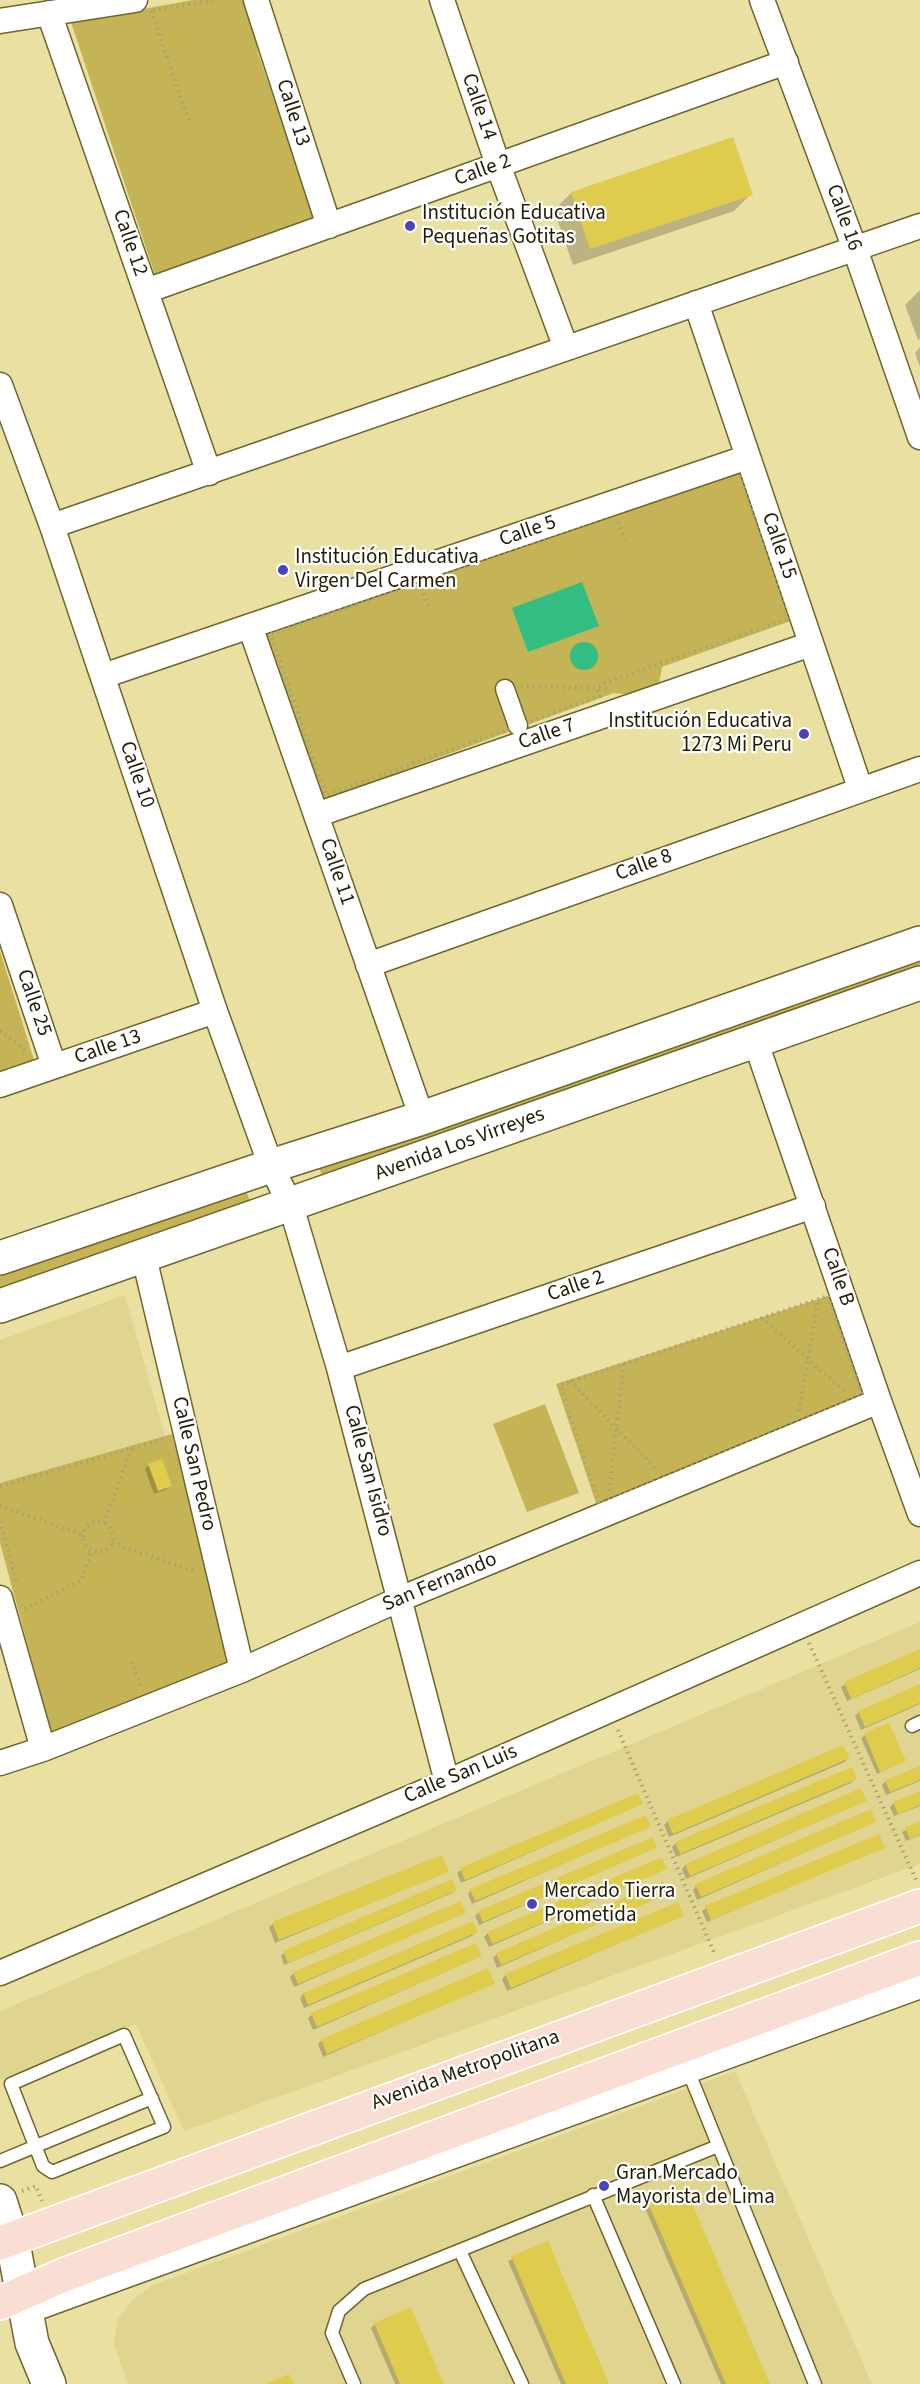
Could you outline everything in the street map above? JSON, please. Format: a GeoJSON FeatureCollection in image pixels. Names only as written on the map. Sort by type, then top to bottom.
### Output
{"type":"FeatureCollection","features":[{"type":"Feature","properties":{"kind":"main road","name":"Avenida Los Virreyes"},"geometry":{"type":"LineString","coordinates":[[0,1258],[271,1166],[422,1118],[920,943]]}},
{"type":"Feature","properties":{"kind":"main road","name":"Avenida Los Virreyes"},"geometry":{"type":"LineString","coordinates":[[0,1306],[291,1206],[755,1040],[918,989]]}},
{"type":"Feature","properties":{"kind":"main road","name":"Avenida Metropolitana"},"geometry":{"type":"LineString","coordinates":[[6,2240],[920,1906]]}},
{"type":"Feature","properties":{"kind":"main road"},"geometry":{"type":"LineString","coordinates":[[16,2302],[89,2265],[920,1958]]}},
{"type":"Feature","properties":{"kind":"main road"},"geometry":{"type":"LineString","coordinates":[[9,2197],[6,2240],[16,2302],[49,2384]]}},
{"type":"Feature","properties":{"kind":"street","name":"Calle 13"},"geometry":{"type":"LineString","coordinates":[[256,0],[329,226]]}},
{"type":"Feature","properties":{"kind":"street","name":"Calle 14"},"geometry":{"type":"LineString","coordinates":[[442,0],[498,165],[566,348]]}},
{"type":"Feature","properties":{"kind":"street","name":"Calle 16"},"geometry":{"type":"LineString","coordinates":[[762,0],[855,249],[920,437]]}},
{"type":"Feature","properties":{"kind":"street"},"geometry":{"type":"LineString","coordinates":[[0,21],[49,13],[143,5]]}},
{"type":"Feature","properties":{"kind":"street","name":"Calle 12"},"geometry":{"type":"LineString","coordinates":[[49,13],[209,473]]}},
{"type":"Feature","properties":{"kind":"street","name":"Calle 2"},"geometry":{"type":"LineString","coordinates":[[146,291],[786,62]]}},
{"type":"Feature","properties":{"kind":"street"},"geometry":{"type":"LineString","coordinates":[[52,526],[920,226]]}},
{"type":"Feature","properties":{"kind":"street","name":"Calle 15"},"geometry":{"type":"LineString","coordinates":[[696,303],[860,788]]}},
{"type":"Feature","properties":{"kind":"street","name":"Calle 10"},"geometry":{"type":"LineString","coordinates":[[0,385],[7,427],[52,526],[215,1011],[271,1166]]}},
{"type":"Feature","properties":{"kind":"street","name":"Calle 5"},"geometry":{"type":"LineString","coordinates":[[103,676],[748,457]]}},
{"type":"Feature","properties":{"kind":"street","name":"Calle 11"},"geometry":{"type":"LineString","coordinates":[[250,626],[422,1118]]}},
{"type":"Feature","properties":{"kind":"street","name":"Calle 7"},"geometry":{"type":"LineString","coordinates":[[316,815],[812,644]]}},
{"type":"Feature","properties":{"kind":"street"},"geometry":{"type":"LineString","coordinates":[[506,688],[518,726]]}},
{"type":"Feature","properties":{"kind":"street","name":"Calle 8"},"geometry":{"type":"LineString","coordinates":[[368,966],[860,788],[920,769]]}},
{"type":"Feature","properties":{"kind":"street","name":"Calle 25"},"geometry":{"type":"LineString","coordinates":[[0,905],[54,1066]]}},
{"type":"Feature","properties":{"kind":"street","name":"Calle 13"},"geometry":{"type":"LineString","coordinates":[[0,1085],[215,1011]]}},
{"type":"Feature","properties":{"kind":"street","name":"Calle B"},"geometry":{"type":"LineString","coordinates":[[755,1040],[920,1514]]}},
{"type":"Feature","properties":{"kind":"street","name":"Calle San Isidro"},"geometry":{"type":"LineString","coordinates":[[271,1166],[291,1206],[339,1368],[447,1782]]}},
{"type":"Feature","properties":{"kind":"street","name":"Calle 2"},"geometry":{"type":"LineString","coordinates":[[339,1368],[813,1206]]}},
{"type":"Feature","properties":{"kind":"street","name":"Calle San Pedro"},"geometry":{"type":"LineString","coordinates":[[144,1257],[243,1670]]}},
{"type":"Feature","properties":{"kind":"street","name":"San Fernando"},"geometry":{"type":"LineString","coordinates":[[0,1763],[43,1749],[243,1670],[606,1508],[879,1401]]}},
{"type":"Feature","properties":{"kind":"street","name":"Calle San Luis"},"geometry":{"type":"LineString","coordinates":[[0,1973],[447,1782],[920,1573]]}},
{"type":"Feature","properties":{"kind":"street"},"geometry":{"type":"LineString","coordinates":[[13,1594],[43,1749]]}},
{"type":"Feature","properties":{"kind":"street"},"geometry":{"type":"LineString","coordinates":[[16,2302],[687,2068],[920,1983]]}},
{"type":"Feature","properties":{"kind":"lane"},"geometry":{"type":"LineString","coordinates":[[124,2035],[164,2127],[52,2172],[43,2166],[35,2147],[11,2084],[124,2035]]}},
{"type":"Feature","properties":{"kind":"lane"},"geometry":{"type":"LineString","coordinates":[[687,2068],[815,2384]]}},
{"type":"Feature","properties":{"kind":"lane"},"geometry":{"type":"LineString","coordinates":[[0,2161],[152,2098]]}},
{"type":"Feature","properties":{"kind":"lane"},"geometry":{"type":"LineString","coordinates":[[354,2384],[332,2333],[339,2311],[364,2289],[718,2146]]}},
{"type":"Feature","properties":{"kind":"lane"},"geometry":{"type":"LineString","coordinates":[[593,2195],[674,2384]]}},
{"type":"Feature","properties":{"kind":"lane"},"geometry":{"type":"LineString","coordinates":[[460,2251],[522,2384]]}},
{"type":"Feature","properties":{"kind":"path"},"geometry":{"type":"LineString","coordinates":[[143,5],[190,124]]}},
{"type":"Feature","properties":{"kind":"path"},"geometry":{"type":"LineString","coordinates":[[615,513],[625,540]]}},
{"type":"Feature","properties":{"kind":"path"},"geometry":{"type":"LineString","coordinates":[[419,582],[429,608]]}},
{"type":"Feature","properties":{"kind":"path"},"geometry":{"type":"LineString","coordinates":[[597,688],[791,618]]}},
{"type":"Feature","properties":{"kind":"path"},"geometry":{"type":"LineString","coordinates":[[657,675],[659,664]]}},
{"type":"Feature","properties":{"kind":"path"},"geometry":{"type":"LineString","coordinates":[[506,688],[523,685],[616,690]]}},
{"type":"Feature","properties":{"kind":"path"},"geometry":{"type":"LineString","coordinates":[[597,688],[600,696]]}},
{"type":"Feature","properties":{"kind":"path"},"geometry":{"type":"LineString","coordinates":[[0,1031],[17,1043],[31,1058]]}},
{"type":"Feature","properties":{"kind":"path"},"geometry":{"type":"LineString","coordinates":[[606,1508],[560,1385],[828,1296]]}},
{"type":"Feature","properties":{"kind":"path"},"geometry":{"type":"LineString","coordinates":[[797,1421],[818,1300]]}},
{"type":"Feature","properties":{"kind":"path"},"geometry":{"type":"LineString","coordinates":[[762,1318],[852,1399]]}},
{"type":"Feature","properties":{"kind":"path"},"geometry":{"type":"LineString","coordinates":[[606,1508],[624,1364]]}},
{"type":"Feature","properties":{"kind":"path"},"geometry":{"type":"LineString","coordinates":[[570,1381],[664,1477]]}},
{"type":"Feature","properties":{"kind":"path"},"geometry":{"type":"LineString","coordinates":[[0,1486],[164,1439],[167,1450]]}},
{"type":"Feature","properties":{"kind":"path"},"geometry":{"type":"LineString","coordinates":[[104,1523],[132,1449]]}},
{"type":"Feature","properties":{"kind":"path"},"geometry":{"type":"LineString","coordinates":[[0,1506],[83,1535]]}},
{"type":"Feature","properties":{"kind":"path"},"geometry":{"type":"LineString","coordinates":[[0,1521],[13,1594],[24,1609],[27,1620]]}},
{"type":"Feature","properties":{"kind":"path"},"geometry":{"type":"LineString","coordinates":[[91,1551],[83,1541],[83,1535],[92,1523],[104,1523],[111,1529],[112,1543]]}},
{"type":"Feature","properties":{"kind":"path"},"geometry":{"type":"LineString","coordinates":[[91,1551],[103,1551],[112,1543]]}},
{"type":"Feature","properties":{"kind":"path"},"geometry":{"type":"LineString","coordinates":[[112,1543],[200,1573],[197,1562]]}},
{"type":"Feature","properties":{"kind":"path"},"geometry":{"type":"LineString","coordinates":[[24,1609],[82,1580],[91,1551]]}},
{"type":"Feature","properties":{"kind":"path"},"geometry":{"type":"LineString","coordinates":[[801,1626],[920,1888]]}},
{"type":"Feature","properties":{"kind":"path"},"geometry":{"type":"LineString","coordinates":[[131,1662],[143,1693]]}},
{"type":"Feature","properties":{"kind":"path"},"geometry":{"type":"LineString","coordinates":[[610,1710],[724,1977]]}},
{"type":"Feature","properties":{"kind":"path"},"geometry":{"type":"LineString","coordinates":[[9,2197],[36,2186],[43,2204]]}},
{"type":"Feature","properties":{"kind":"shaded area"},"geometry":{"type":"Polygon","coordinates":[[[193,0],[248,0],[258,53],[317,224],[156,278],[71,22],[193,0]]]}},
{"type":"Feature","properties":{"kind":"shaded area"},"geometry":{"type":"Polygon","coordinates":[[[740,466],[796,619],[662,667],[658,688],[636,696],[614,693],[324,800],[266,632],[740,466]]]}},
{"type":"Feature","properties":{"kind":"shaded area"},"geometry":{"type":"Polygon","coordinates":[[[582,582],[599,626],[528,652],[512,608],[582,582]]]}},
{"type":"Feature","properties":{"kind":"shaded area"},"geometry":{"type":"Polygon","coordinates":[[[584,642],[594,646],[598,656],[594,666],[584,670],[574,666],[570,656],[574,646],[584,642]]]}},
{"type":"Feature","properties":{"kind":"shaded area"},"geometry":{"type":"Polygon","coordinates":[[[0,951],[34,1060],[0,1072],[0,951]]]}},
{"type":"Feature","properties":{"kind":"shaded area"},"geometry":{"type":"Polygon","coordinates":[[[920,960],[920,980],[326,1185],[318,1166],[920,960]]]}},
{"type":"Feature","properties":{"kind":"shaded area"},"geometry":{"type":"Polygon","coordinates":[[[247,1193],[253,1210],[0,1298],[0,1276],[247,1193]]]}},
{"type":"Feature","properties":{"kind":"shaded area"},"geometry":{"type":"Polygon","coordinates":[[[837,1293],[866,1399],[597,1506],[556,1384],[837,1293]]]}},
{"type":"Feature","properties":{"kind":"shaded area"},"geometry":{"type":"Polygon","coordinates":[[[125,1295],[165,1436],[0,1483],[0,1340],[125,1295]]]}},
{"type":"Feature","properties":{"kind":"shaded area"},"geometry":{"type":"Polygon","coordinates":[[[545,1404],[579,1493],[527,1512],[493,1424],[545,1404]]]}},
{"type":"Feature","properties":{"kind":"shaded area"},"geometry":{"type":"Polygon","coordinates":[[[172,1434],[230,1665],[52,1734],[0,1543],[0,1483],[172,1434]]]}},
{"type":"Feature","properties":{"kind":"shaded area","name":"Mercado Tierra Prometida"},"geometry":{"type":"Polygon","coordinates":[[[920,1622],[920,1864],[184,2131],[136,2024],[0,2080],[0,2011],[920,1622]]]}},
{"type":"Feature","properties":{"kind":"shaded area","name":"Gran Mercado Mayorista de Lima"},"geometry":{"type":"Polygon","coordinates":[[[735,2071],[872,2384],[128,2384],[114,2345],[117,2321],[132,2300],[153,2285],[735,2071]]]}},
{"type":"Feature","properties":{"kind":"building"},"geometry":{"type":"Polygon","coordinates":[[[733,137],[753,195],[590,249],[571,192],[733,137]]]}},
{"type":"Feature","properties":{"kind":"building"},"geometry":{"type":"Polygon","coordinates":[[[162,1459],[172,1486],[158,1491],[148,1464],[162,1459]]]}},
{"type":"Feature","properties":{"kind":"building"},"geometry":{"type":"Polygon","coordinates":[[[920,1649],[920,1668],[851,1699],[844,1682],[920,1649]]]}},
{"type":"Feature","properties":{"kind":"building"},"geometry":{"type":"Polygon","coordinates":[[[920,1684],[920,1703],[865,1727],[858,1711],[920,1684]]]}},
{"type":"Feature","properties":{"kind":"building"},"geometry":{"type":"Polygon","coordinates":[[[889,1723],[906,1761],[880,1772],[864,1733],[889,1723]]]}},
{"type":"Feature","properties":{"kind":"building"},"geometry":{"type":"Polygon","coordinates":[[[843,1745],[850,1758],[673,1834],[667,1820],[843,1745]]]}},
{"type":"Feature","properties":{"kind":"building"},"geometry":{"type":"Polygon","coordinates":[[[920,1766],[920,1780],[890,1792],[885,1780],[920,1766]]]}},
{"type":"Feature","properties":{"kind":"building"},"geometry":{"type":"Polygon","coordinates":[[[852,1767],[857,1779],[680,1854],[675,1842],[852,1767]]]}},
{"type":"Feature","properties":{"kind":"building"},"geometry":{"type":"Polygon","coordinates":[[[861,1788],[867,1801],[690,1876],[685,1864],[861,1788]]]}},
{"type":"Feature","properties":{"kind":"building"},"geometry":{"type":"Polygon","coordinates":[[[920,1791],[920,1805],[898,1814],[893,1802],[920,1791]]]}},
{"type":"Feature","properties":{"kind":"building"},"geometry":{"type":"Polygon","coordinates":[[[638,1793],[643,1804],[465,1880],[460,1868],[638,1793]]]}},
{"type":"Feature","properties":{"kind":"building"},"geometry":{"type":"Polygon","coordinates":[[[871,1809],[876,1822],[701,1897],[695,1884],[871,1809]]]}},
{"type":"Feature","properties":{"kind":"building"},"geometry":{"type":"Polygon","coordinates":[[[646,1815],[651,1827],[475,1901],[470,1889],[646,1815]]]}},
{"type":"Feature","properties":{"kind":"building"},"geometry":{"type":"Polygon","coordinates":[[[920,1821],[920,1834],[910,1839],[905,1827],[920,1821]]]}},
{"type":"Feature","properties":{"kind":"building"},"geometry":{"type":"Polygon","coordinates":[[[879,1834],[885,1848],[711,1920],[705,1906],[879,1834]]]}},
{"type":"Feature","properties":{"kind":"building"},"geometry":{"type":"Polygon","coordinates":[[[653,1837],[657,1848],[483,1922],[478,1911],[653,1837]]]}},
{"type":"Feature","properties":{"kind":"building"},"geometry":{"type":"Polygon","coordinates":[[[442,1855],[449,1872],[279,1940],[272,1922],[442,1855]]]}},
{"type":"Feature","properties":{"kind":"building"},"geometry":{"type":"Polygon","coordinates":[[[662,1857],[667,1869],[493,1944],[487,1932],[662,1857]]]}},
{"type":"Feature","properties":{"kind":"building"},"geometry":{"type":"Polygon","coordinates":[[[452,1879],[457,1890],[288,1963],[283,1951],[452,1879]]]}},
{"type":"Feature","properties":{"kind":"building"},"geometry":{"type":"Polygon","coordinates":[[[663,1881],[668,1894],[501,1965],[496,1953],[663,1881]]]}},
{"type":"Feature","properties":{"kind":"building"},"geometry":{"type":"Polygon","coordinates":[[[461,1901],[466,1913],[298,1984],[293,1972],[461,1901]]]}},
{"type":"Feature","properties":{"kind":"building"},"geometry":{"type":"Polygon","coordinates":[[[678,1902],[684,1916],[511,1988],[505,1974],[678,1902]]]}},
{"type":"Feature","properties":{"kind":"building"},"geometry":{"type":"Polygon","coordinates":[[[473,1921],[478,1932],[308,2005],[303,1993],[473,1921]]]}},
{"type":"Feature","properties":{"kind":"building"},"geometry":{"type":"Polygon","coordinates":[[[476,1943],[482,1956],[317,2027],[311,2013],[476,1943]]]}},
{"type":"Feature","properties":{"kind":"building"},"geometry":{"type":"Polygon","coordinates":[[[488,1968],[495,1984],[327,2054],[321,2039],[488,1968]]]}},
{"type":"Feature","properties":{"kind":"building"},"geometry":{"type":"Polygon","coordinates":[[[685,2187],[770,2384],[726,2384],[648,2203],[685,2187]]]}},
{"type":"Feature","properties":{"kind":"building"},"geometry":{"type":"Polygon","coordinates":[[[548,2241],[609,2384],[566,2384],[511,2256],[548,2241]]]}},
{"type":"Feature","properties":{"kind":"building"},"geometry":{"type":"Polygon","coordinates":[[[411,2307],[444,2384],[400,2384],[374,2323],[411,2307]]]}},
{"type":"Feature","properties":{"kind":"building"},"geometry":{"type":"Polygon","coordinates":[[[289,2374],[294,2384],[265,2384],[289,2374]]]}},
{"type":"Feature","properties":{"kind":"place","name":"Institución Educativa Pequeñas Gotitas"},"geometry":{"type":"Point","coordinates":[410,226]}},
{"type":"Feature","properties":{"kind":"place","name":"Institución Educativa Virgen Del Carmen"},"geometry":{"type":"Point","coordinates":[283,570]}},
{"type":"Feature","properties":{"kind":"place","name":"Institución Educativa 1273 Mi Peru"},"geometry":{"type":"Point","coordinates":[804,734]}},
{"type":"Feature","properties":{"kind":"place","name":"Mercado Tierra Prometida"},"geometry":{"type":"Point","coordinates":[532,1904]}},
{"type":"Feature","properties":{"kind":"place","name":"Gran Mercado Mayorista de Lima"},"geometry":{"type":"Point","coordinates":[604,2186]}}]}
